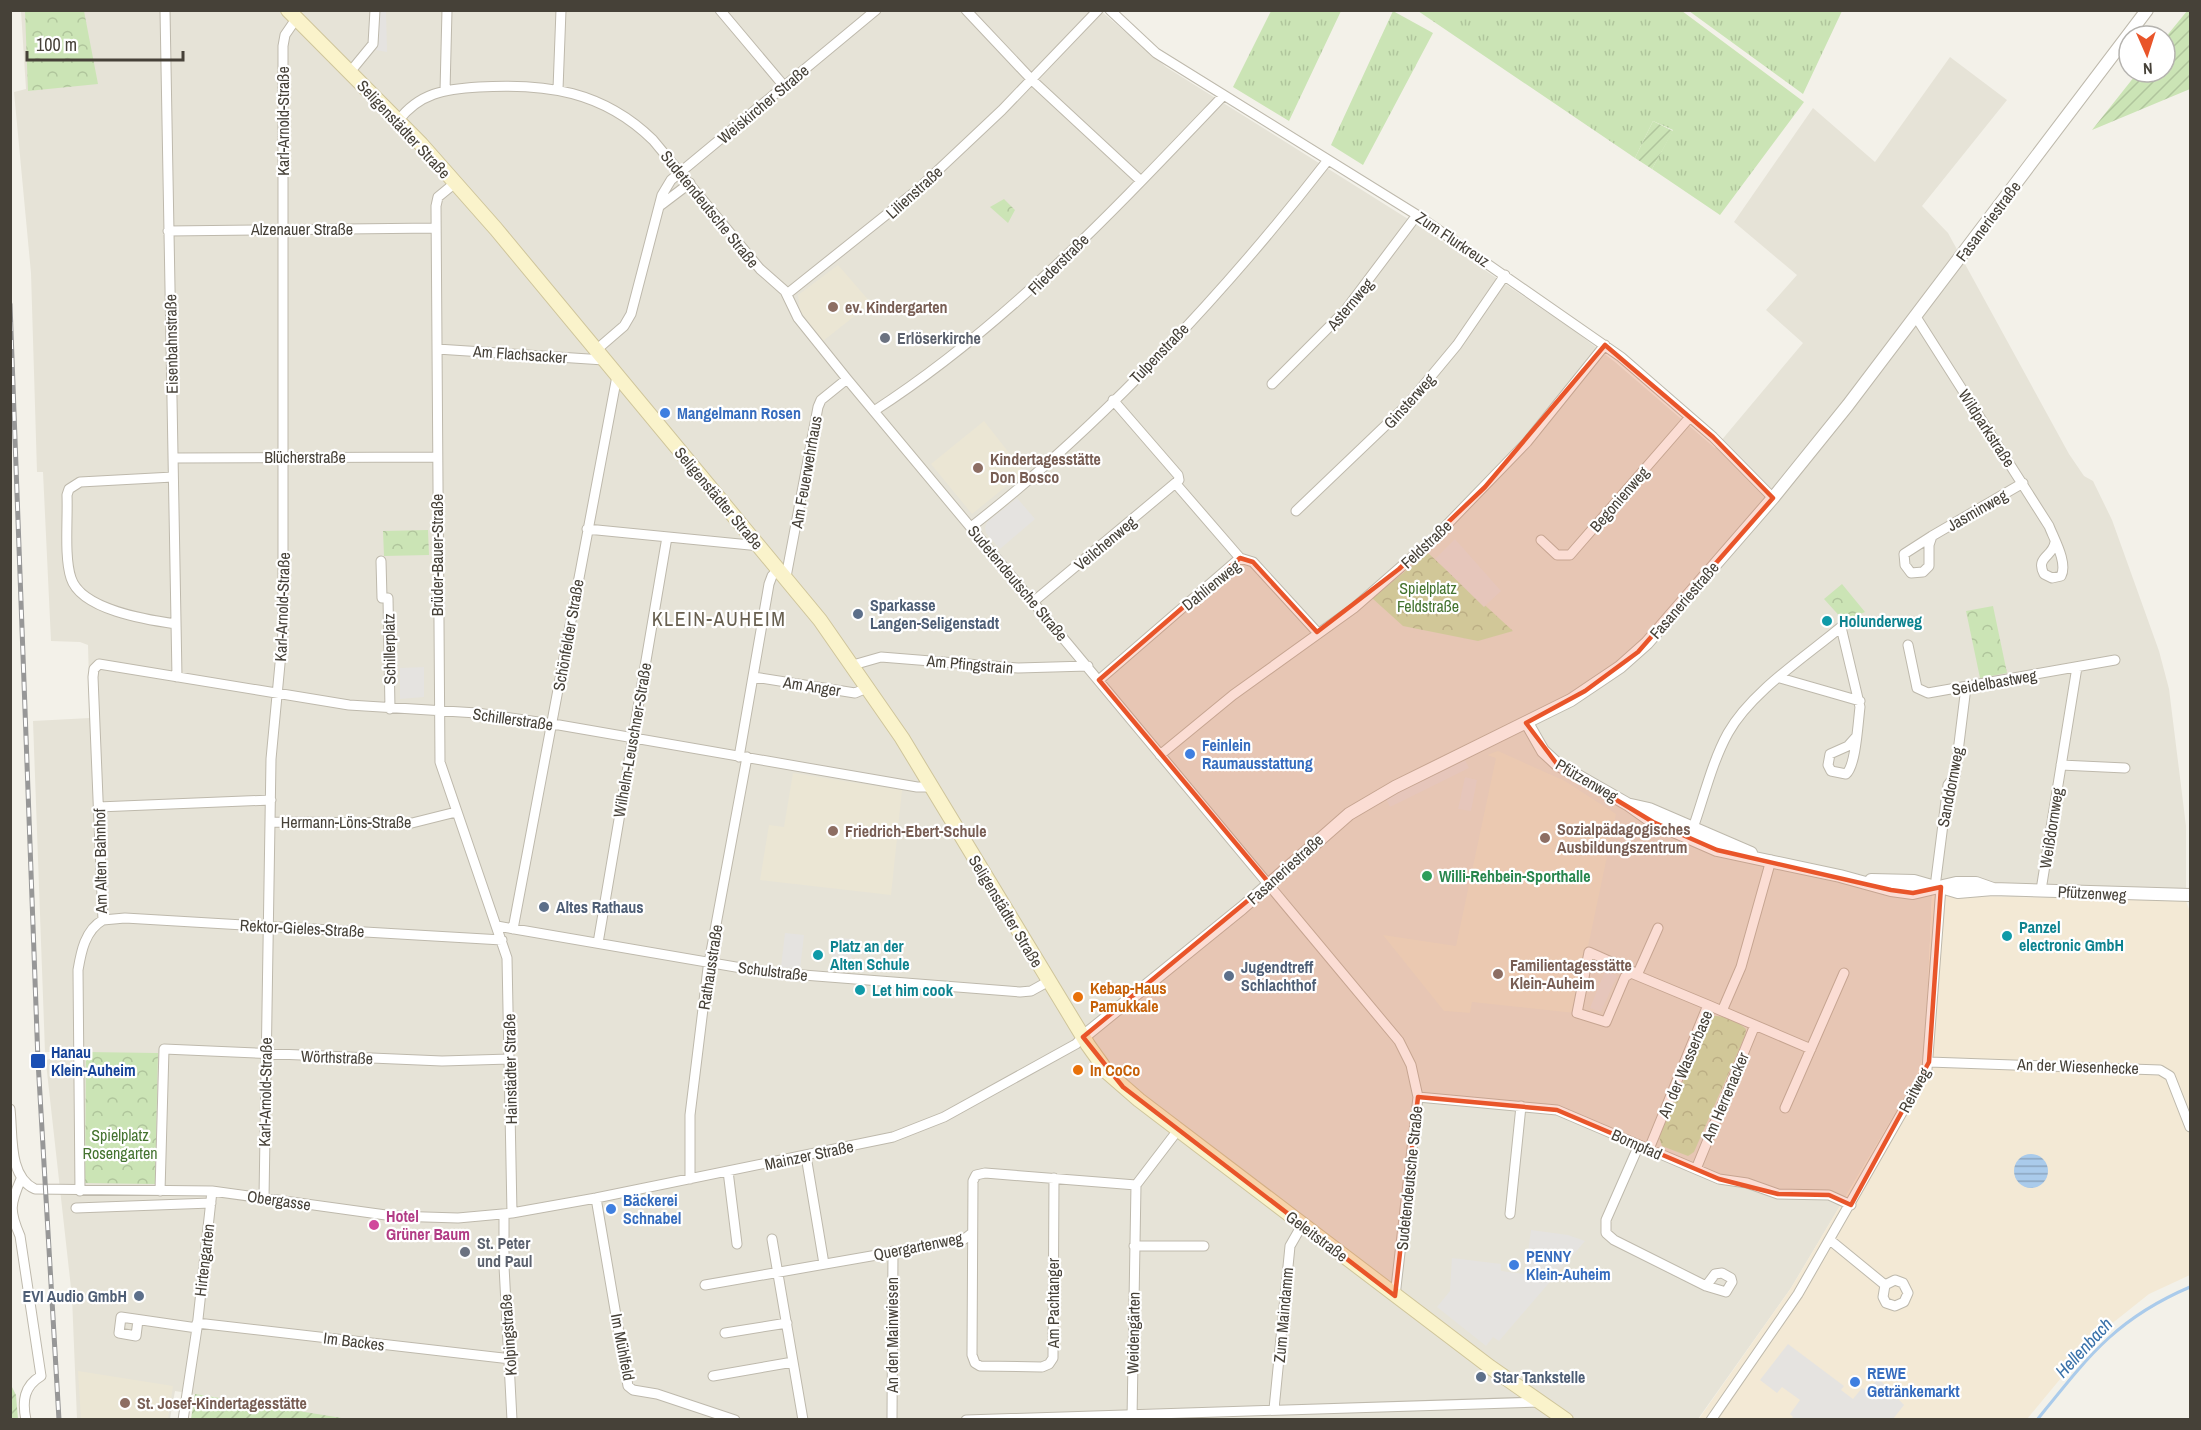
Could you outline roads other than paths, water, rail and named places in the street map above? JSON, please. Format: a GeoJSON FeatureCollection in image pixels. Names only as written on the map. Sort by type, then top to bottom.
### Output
{"type":"FeatureCollection","features":[{"type":"Feature","properties":{"kind":"main road","name":"Seligenstädter Straße"},"geometry":{"type":"LineString","coordinates":[[292,15],[398,121],[455,183],[783,573],[869,687],[1083,1037]]}},
{"type":"Feature","properties":{"kind":"main road","name":"Geleitstraße"},"geometry":{"type":"LineString","coordinates":[[1083,1037],[1108,1074],[1178,1130],[1395,1296],[1538,1402],[1566,1419]]}},
{"type":"Feature","properties":{"kind":"street","name":"Eisenbahnstraße"},"geometry":{"type":"LineString","coordinates":[[165,10],[177,677]]}},
{"type":"Feature","properties":{"kind":"street"},"geometry":{"type":"LineString","coordinates":[[350,72],[373,44],[375,10]]}},
{"type":"Feature","properties":{"kind":"street"},"geometry":{"type":"LineString","coordinates":[[445,90],[447,10]]}},
{"type":"Feature","properties":{"kind":"street"},"geometry":{"type":"LineString","coordinates":[[558,89],[561,10]]}},
{"type":"Feature","properties":{"kind":"street","name":"Weiskircher Straße"},"geometry":{"type":"LineString","coordinates":[[600,355],[628,321],[666,188],[681,172],[876,10]]}},
{"type":"Feature","properties":{"kind":"street"},"geometry":{"type":"LineString","coordinates":[[966,10],[1032,80],[1141,180]]}},
{"type":"Feature","properties":{"kind":"street","name":"Lilienstraße"},"geometry":{"type":"LineString","coordinates":[[787,294],[916,191],[1032,80],[1098,10]]}},
{"type":"Feature","properties":{"kind":"street","name":"Zum Flurkreuz"},"geometry":{"type":"LineString","coordinates":[[1110,10],[1156,53],[1417,215],[1605,345],[1733,456],[1773,498]]}},
{"type":"Feature","properties":{"kind":"street","name":"Fasaneriestraße"},"geometry":{"type":"LineString","coordinates":[[1083,1037],[1269,883],[1326,832],[1363,805],[1585,692],[1638,652],[1773,498],[1916,317],[2147,10]]}},
{"type":"Feature","properties":{"kind":"street"},"geometry":{"type":"LineString","coordinates":[[723,12],[784,86]]}},
{"type":"Feature","properties":{"kind":"street","name":"Karl-Arnold-Straße"},"geometry":{"type":"LineString","coordinates":[[264,1197],[272,743],[283,632],[284,41],[292,15]]}},
{"type":"Feature","properties":{"kind":"street","name":"Sudetendeutsche Straße"},"geometry":{"type":"LineString","coordinates":[[398,121],[416,101],[445,90],[512,85],[558,89],[606,106],[627,118],[653,140],[760,269],[787,294],[798,318],[847,379],[1400,1041],[1411,1065],[1418,1098],[1395,1296]]}},
{"type":"Feature","properties":{"kind":"street","name":"Fliederstraße"},"geometry":{"type":"LineString","coordinates":[[874,411],[937,369],[1026,296],[1223,96]]}},
{"type":"Feature","properties":{"kind":"street","name":"Tulpenstraße"},"geometry":{"type":"LineString","coordinates":[[971,527],[1035,474],[1113,399],[1240,266],[1328,160]]}},
{"type":"Feature","properties":{"kind":"street","name":"Brüder-Bauer-Straße"},"geometry":{"type":"LineString","coordinates":[[455,183],[436,201],[438,711],[441,766],[496,926]]}},
{"type":"Feature","properties":{"kind":"street"},"geometry":{"type":"LineString","coordinates":[[661,205],[690,183]]}},
{"type":"Feature","properties":{"kind":"street","name":"Asternweg"},"geometry":{"type":"LineString","coordinates":[[1272,384],[1344,312],[1417,215]]}},
{"type":"Feature","properties":{"kind":"street","name":"Alzenauer Straße"},"geometry":{"type":"LineString","coordinates":[[168,231],[436,228]]}},
{"type":"Feature","properties":{"kind":"street","name":"Ginsterweg"},"geometry":{"type":"LineString","coordinates":[[1296,511],[1408,404],[1457,345],[1505,275]]}},
{"type":"Feature","properties":{"kind":"street","name":"Wildparkstraße"},"geometry":{"type":"LineString","coordinates":[[1916,317],[2023,483],[2049,526],[2055,542]]}},
{"type":"Feature","properties":{"kind":"street","name":"Feldstraße"},"geometry":{"type":"LineString","coordinates":[[1160,755],[1233,695],[1317,632],[1354,608],[1462,510],[1527,442],[1605,345]]}},
{"type":"Feature","properties":{"kind":"street","name":"Am Flachsacker"},"geometry":{"type":"LineString","coordinates":[[437,349],[600,355]]}},
{"type":"Feature","properties":{"kind":"street","name":"Schönfelder Straße"},"geometry":{"type":"LineString","coordinates":[[513,929],[617,376]]}},
{"type":"Feature","properties":{"kind":"street","name":"Am Feuerwehrhaus"},"geometry":{"type":"LineString","coordinates":[[783,573],[818,407],[821,400],[847,379]]}},
{"type":"Feature","properties":{"kind":"street"},"geometry":{"type":"LineString","coordinates":[[1113,399],[1178,475],[1176,484],[1240,558]]}},
{"type":"Feature","properties":{"kind":"street","name":"Begonienweg"},"geometry":{"type":"LineString","coordinates":[[1541,540],[1557,555],[1569,555],[1690,417]]}},
{"type":"Feature","properties":{"kind":"street","name":"Blücherstraße"},"geometry":{"type":"LineString","coordinates":[[173,458],[437,457]]}},
{"type":"Feature","properties":{"kind":"street"},"geometry":{"type":"LineString","coordinates":[[173,477],[80,482],[69,489],[67,495],[70,571],[77,589],[95,603],[136,617],[176,624]]}},
{"type":"Feature","properties":{"kind":"street","name":"Jasminweg"},"geometry":{"type":"LineString","coordinates":[[1932,536],[2023,483]]}},
{"type":"Feature","properties":{"kind":"street","name":"Veilchenweg"},"geometry":{"type":"LineString","coordinates":[[1033,602],[1176,484]]}},
{"type":"Feature","properties":{"kind":"street"},"geometry":{"type":"LineString","coordinates":[[587,529],[760,546]]}},
{"type":"Feature","properties":{"kind":"street","name":"Wilhelm-Leuschner-Straße"},"geometry":{"type":"LineString","coordinates":[[603,944],[633,739],[667,537]]}},
{"type":"Feature","properties":{"kind":"street","name":"Dahlienweg"},"geometry":{"type":"LineString","coordinates":[[1099,680],[1240,558],[1253,562],[1317,632]]}},
{"type":"Feature","properties":{"kind":"street","name":"Schillerplatz"},"geometry":{"type":"LineString","coordinates":[[381,561],[382,598],[388,598],[390,709]]}},
{"type":"Feature","properties":{"kind":"street","name":"Rathausstraße"},"geometry":{"type":"LineString","coordinates":[[690,1179],[690,1115],[709,963],[769,584],[772,576],[783,573]]}},
{"type":"Feature","properties":{"kind":"street"},"geometry":{"type":"LineString","coordinates":[[1691,833],[1728,733],[1748,706],[1841,627],[1860,701],[1856,737]]}},
{"type":"Feature","properties":{"kind":"street","name":"Seidelbastweg"},"geometry":{"type":"LineString","coordinates":[[1908,645],[1917,688],[1928,693],[2115,660]]}},
{"type":"Feature","properties":{"kind":"street","name":"Am Pfingstrain"},"geometry":{"type":"LineString","coordinates":[[853,665],[881,657],[1018,668],[1088,666]]}},
{"type":"Feature","properties":{"kind":"street","name":"Schillerstraße"},"geometry":{"type":"LineString","coordinates":[[94,669],[104,664],[278,694],[390,709],[477,713],[931,787]]}},
{"type":"Feature","properties":{"kind":"street","name":"Weißdornweg"},"geometry":{"type":"LineString","coordinates":[[2041,890],[2077,667]]}},
{"type":"Feature","properties":{"kind":"street","name":"Am Alten Bahnhof"},"geometry":{"type":"LineString","coordinates":[[80,1191],[78,970],[86,939],[95,926],[103,921],[94,669]]}},
{"type":"Feature","properties":{"kind":"street","name":"Am Anger"},"geometry":{"type":"LineString","coordinates":[[754,677],[855,693],[869,687]]}},
{"type":"Feature","properties":{"kind":"street"},"geometry":{"type":"LineString","coordinates":[[1780,678],[1860,701]]}},
{"type":"Feature","properties":{"kind":"street","name":"Sanddornweg"},"geometry":{"type":"LineString","coordinates":[[1938,887],[1947,786],[1954,776],[1966,687]]}},
{"type":"Feature","properties":{"kind":"street","name":"Pfützenweg"},"geometry":{"type":"LineString","coordinates":[[1527,723],[1543,751],[1557,764],[1629,805],[1649,809],[1691,833],[1765,858],[1891,890],[1913,893],[1938,887],[1958,892],[1993,889],[2190,895]]}},
{"type":"Feature","properties":{"kind":"street","name":"Weißdornweg"},"geometry":{"type":"LineString","coordinates":[[2061,765],[2125,768]]}},
{"type":"Feature","properties":{"kind":"street","name":"Hermann-Löns-Straße"},"geometry":{"type":"LineString","coordinates":[[99,807],[271,800]]}},
{"type":"Feature","properties":{"kind":"street","name":"Hermann-Löns-Straße"},"geometry":{"type":"LineString","coordinates":[[270,822],[412,823],[456,812]]}},
{"type":"Feature","properties":{"kind":"street","name":"An der Wasserbase"},"geometry":{"type":"LineString","coordinates":[[1706,1286],[1614,1240],[1606,1233],[1606,1220],[1644,1147],[1708,1005],[1722,1011],[1741,967],[1765,858]]}},
{"type":"Feature","properties":{"kind":"street","name":"Reitweg"},"geometry":{"type":"LineString","coordinates":[[1711,1419],[1798,1294],[1851,1205],[1929,1062],[1938,887]]}},
{"type":"Feature","properties":{"kind":"street","name":"Rektor-Gieles-Straße"},"geometry":{"type":"LineString","coordinates":[[103,921],[126,918],[502,940]]}},
{"type":"Feature","properties":{"kind":"street","name":"Schulstraße"},"geometry":{"type":"LineString","coordinates":[[496,926],[776,974],[1020,992],[1031,991],[1049,981]]}},
{"type":"Feature","properties":{"kind":"street","name":"Hainstädter Straße"},"geometry":{"type":"LineString","coordinates":[[496,926],[508,965],[510,1059],[508,1214]]}},
{"type":"Feature","properties":{"kind":"street"},"geometry":{"type":"LineString","coordinates":[[1658,928],[1637,973],[1625,977],[1606,1022],[1577,1012],[1589,952],[1637,973],[1708,1005]]}},
{"type":"Feature","properties":{"kind":"street"},"geometry":{"type":"LineString","coordinates":[[1785,1108],[1844,973]]}},
{"type":"Feature","properties":{"kind":"street"},"geometry":{"type":"LineString","coordinates":[[1722,1011],[1811,1049]]}},
{"type":"Feature","properties":{"kind":"street","name":"Am Herrenacker"},"geometry":{"type":"LineString","coordinates":[[1696,1169],[1755,1025]]}},
{"type":"Feature","properties":{"kind":"street","name":"Mainzer Straße"},"geometry":{"type":"LineString","coordinates":[[508,1214],[893,1137],[922,1127],[1077,1044],[1083,1037]]}},
{"type":"Feature","properties":{"kind":"street","name":"Wörthstraße"},"geometry":{"type":"LineString","coordinates":[[160,1191],[164,1049],[442,1061],[510,1059]]}},
{"type":"Feature","properties":{"kind":"street","name":"An der Wiesenhecke"},"geometry":{"type":"LineString","coordinates":[[1929,1062],[2160,1070],[2170,1076],[2190,1127]]}},
{"type":"Feature","properties":{"kind":"street","name":"Bornpfad"},"geometry":{"type":"LineString","coordinates":[[1418,1098],[1521,1106],[1565,1112],[1719,1179],[1747,1183],[1778,1194],[1824,1193],[1851,1205]]}},
{"type":"Feature","properties":{"kind":"street"},"geometry":{"type":"LineString","coordinates":[[1510,1214],[1521,1106]]}},
{"type":"Feature","properties":{"kind":"street"},"geometry":{"type":"LineString","coordinates":[[10,1109],[12,1139],[21,1179],[11,1206],[12,1217],[20,1236],[41,1376],[26,1390],[24,1406],[26,1419]]}},
{"type":"Feature","properties":{"kind":"street"},"geometry":{"type":"LineString","coordinates":[[1136,1185],[1178,1130]]}},
{"type":"Feature","properties":{"kind":"street"},"geometry":{"type":"LineString","coordinates":[[806,1156],[824,1264]]}},
{"type":"Feature","properties":{"kind":"street"},"geometry":{"type":"LineString","coordinates":[[728,1171],[737,1244]]}},
{"type":"Feature","properties":{"kind":"street","name":"Quergartenweg"},"geometry":{"type":"LineString","coordinates":[[705,1285],[963,1240],[972,1233],[972,1181],[976,1175],[986,1173],[1136,1185]]}},
{"type":"Feature","properties":{"kind":"street","name":"Am Pachtanger"},"geometry":{"type":"LineString","coordinates":[[972,1233],[972,1355],[975,1363],[980,1366],[1047,1366],[1053,1358],[1054,1178]]}},
{"type":"Feature","properties":{"kind":"street","name":"Obergasse"},"geometry":{"type":"LineString","coordinates":[[21,1179],[31,1188],[45,1190],[212,1191],[407,1218],[508,1214]]}},
{"type":"Feature","properties":{"kind":"street","name":"Weidengärten"},"geometry":{"type":"LineString","coordinates":[[1132,1417],[1136,1185]]}},
{"type":"Feature","properties":{"kind":"street","name":"Hirtengarten"},"geometry":{"type":"LineString","coordinates":[[183,1419],[197,1326],[212,1191]]}},
{"type":"Feature","properties":{"kind":"street","name":"Im Mühlfeld"},"geometry":{"type":"LineString","coordinates":[[596,1198],[628,1386],[633,1390],[657,1394],[735,1419]]}},
{"type":"Feature","properties":{"kind":"street"},"geometry":{"type":"LineString","coordinates":[[76,1208],[211,1203]]}},
{"type":"Feature","properties":{"kind":"street","name":"Kolpingstraße"},"geometry":{"type":"LineString","coordinates":[[508,1214],[504,1266],[513,1419]]}},
{"type":"Feature","properties":{"kind":"street","name":"Zum Maindamm"},"geometry":{"type":"LineString","coordinates":[[1274,1409],[1290,1246],[1302,1225]]}},
{"type":"Feature","properties":{"kind":"street"},"geometry":{"type":"LineString","coordinates":[[772,1239],[803,1419]]}},
{"type":"Feature","properties":{"kind":"street"},"geometry":{"type":"LineString","coordinates":[[1830,1240],[1884,1285]]}},
{"type":"Feature","properties":{"kind":"street"},"geometry":{"type":"LineString","coordinates":[[1134,1246],[1204,1246]]}},
{"type":"Feature","properties":{"kind":"street","name":"An den Mainwiesen"},"geometry":{"type":"LineString","coordinates":[[892,1419],[893,1251]]}},
{"type":"Feature","properties":{"kind":"street"},"geometry":{"type":"LineString","coordinates":[[138,1320],[197,1326]]}},
{"type":"Feature","properties":{"kind":"street"},"geometry":{"type":"LineString","coordinates":[[725,1333],[787,1323]]}},
{"type":"Feature","properties":{"kind":"street","name":"Im Backes"},"geometry":{"type":"LineString","coordinates":[[197,1326],[510,1359]]}},
{"type":"Feature","properties":{"kind":"street"},"geometry":{"type":"LineString","coordinates":[[713,1376],[793,1362]]}},
{"type":"Feature","properties":{"kind":"street"},"geometry":{"type":"LineString","coordinates":[[966,1419],[1132,1417],[1274,1409],[1538,1402]]}},
{"type":"Feature","properties":{"kind":"water"},"geometry":{"type":"Polygon","coordinates":[[[2031,1154],[2043,1159],[2048,1171],[2043,1183],[2031,1188],[2019,1183],[2014,1171],[2019,1159],[2031,1154]]]}},
{"type":"Feature","properties":{"kind":"waterway","name":"Hellenbach"},"geometry":{"type":"LineString","coordinates":[[2037,1420],[2104,1342],[2141,1313],[2190,1287]]}},
{"type":"Feature","properties":{"kind":"railway"},"geometry":{"type":"LineString","coordinates":[[10,304],[38,1061],[59,1420]]}},
{"type":"Feature","properties":{"kind":"place","name":"ev. Kindergarten"},"geometry":{"type":"Point","coordinates":[833,307]}},
{"type":"Feature","properties":{"kind":"place","name":"Erlöserkirche"},"geometry":{"type":"Point","coordinates":[885,338]}},
{"type":"Feature","properties":{"kind":"place","name":"Mangelmann Rosen"},"geometry":{"type":"Point","coordinates":[665,413]}},
{"type":"Feature","properties":{"kind":"place","name":"Kindertagesstätte Don Bosco"},"geometry":{"type":"Point","coordinates":[978,468]}},
{"type":"Feature","properties":{"kind":"place","name":"Sparkasse Langen-Seligenstadt"},"geometry":{"type":"Point","coordinates":[858,614]}},
{"type":"Feature","properties":{"kind":"place","name":"Holunderweg"},"geometry":{"type":"Point","coordinates":[1827,621]}},
{"type":"Feature","properties":{"kind":"place","name":"Feinlein Raumausstattung"},"geometry":{"type":"Point","coordinates":[1190,754]}},
{"type":"Feature","properties":{"kind":"place","name":"Friedrich-Ebert-Schule"},"geometry":{"type":"Point","coordinates":[833,831]}},
{"type":"Feature","properties":{"kind":"place","name":"Sozialpädagogisches Ausbildungszentrum"},"geometry":{"type":"Point","coordinates":[1545,838]}},
{"type":"Feature","properties":{"kind":"place","name":"Willi-Rehbein-Sporthalle"},"geometry":{"type":"Point","coordinates":[1427,876]}},
{"type":"Feature","properties":{"kind":"place","name":"Altes Rathaus"},"geometry":{"type":"Point","coordinates":[544,907]}},
{"type":"Feature","properties":{"kind":"place","name":"Panzel electronic GmbH"},"geometry":{"type":"Point","coordinates":[2007,936]}},
{"type":"Feature","properties":{"kind":"place","name":"Platz an der Alten Schule"},"geometry":{"type":"Point","coordinates":[818,955]}},
{"type":"Feature","properties":{"kind":"place","name":"Familientagesstätte Klein-Auheim"},"geometry":{"type":"Point","coordinates":[1498,974]}},
{"type":"Feature","properties":{"kind":"place","name":"Jugendtreff Schlachthof"},"geometry":{"type":"Point","coordinates":[1229,976]}},
{"type":"Feature","properties":{"kind":"place","name":"Let him cook"},"geometry":{"type":"Point","coordinates":[860,990]}},
{"type":"Feature","properties":{"kind":"place","name":"Kebap-Haus Pamukkale"},"geometry":{"type":"Point","coordinates":[1078,997]}},
{"type":"Feature","properties":{"kind":"place","name":"Hanau Klein-Auheim"},"geometry":{"type":"Point","coordinates":[38,1061]}},
{"type":"Feature","properties":{"kind":"place","name":"In CoCo"},"geometry":{"type":"Point","coordinates":[1078,1070]}},
{"type":"Feature","properties":{"kind":"place","name":"Bäckerei Schnabel"},"geometry":{"type":"Point","coordinates":[611,1209]}},
{"type":"Feature","properties":{"kind":"place","name":"Hotel Grüner Baum"},"geometry":{"type":"Point","coordinates":[374,1225]}},
{"type":"Feature","properties":{"kind":"place","name":"St. Peter und Paul"},"geometry":{"type":"Point","coordinates":[465,1252]}},
{"type":"Feature","properties":{"kind":"place","name":"PENNY Klein-Auheim"},"geometry":{"type":"Point","coordinates":[1514,1265]}},
{"type":"Feature","properties":{"kind":"place","name":"EVI Audio GmbH"},"geometry":{"type":"Point","coordinates":[139,1296]}},
{"type":"Feature","properties":{"kind":"place","name":"Star Tankstelle"},"geometry":{"type":"Point","coordinates":[1481,1377]}},
{"type":"Feature","properties":{"kind":"place","name":"REWE Getränkemarkt"},"geometry":{"type":"Point","coordinates":[1855,1382]}},
{"type":"Feature","properties":{"kind":"place","name":"St. Josef-Kindertagesstätte"},"geometry":{"type":"Point","coordinates":[125,1403]}},
{"type":"Feature","properties":{"kind":"district","name":"KLEIN-AUHEIM"},"geometry":{"type":"Point","coordinates":[719,619]}},
{"type":"Feature","properties":{"kind":"park label","name":"Spielplatz Feldstraße"},"geometry":{"type":"Point","coordinates":[1428,597]}},
{"type":"Feature","properties":{"kind":"park label","name":"Spielplatz Rosengarten"},"geometry":{"type":"Point","coordinates":[120,1144]}}]}
